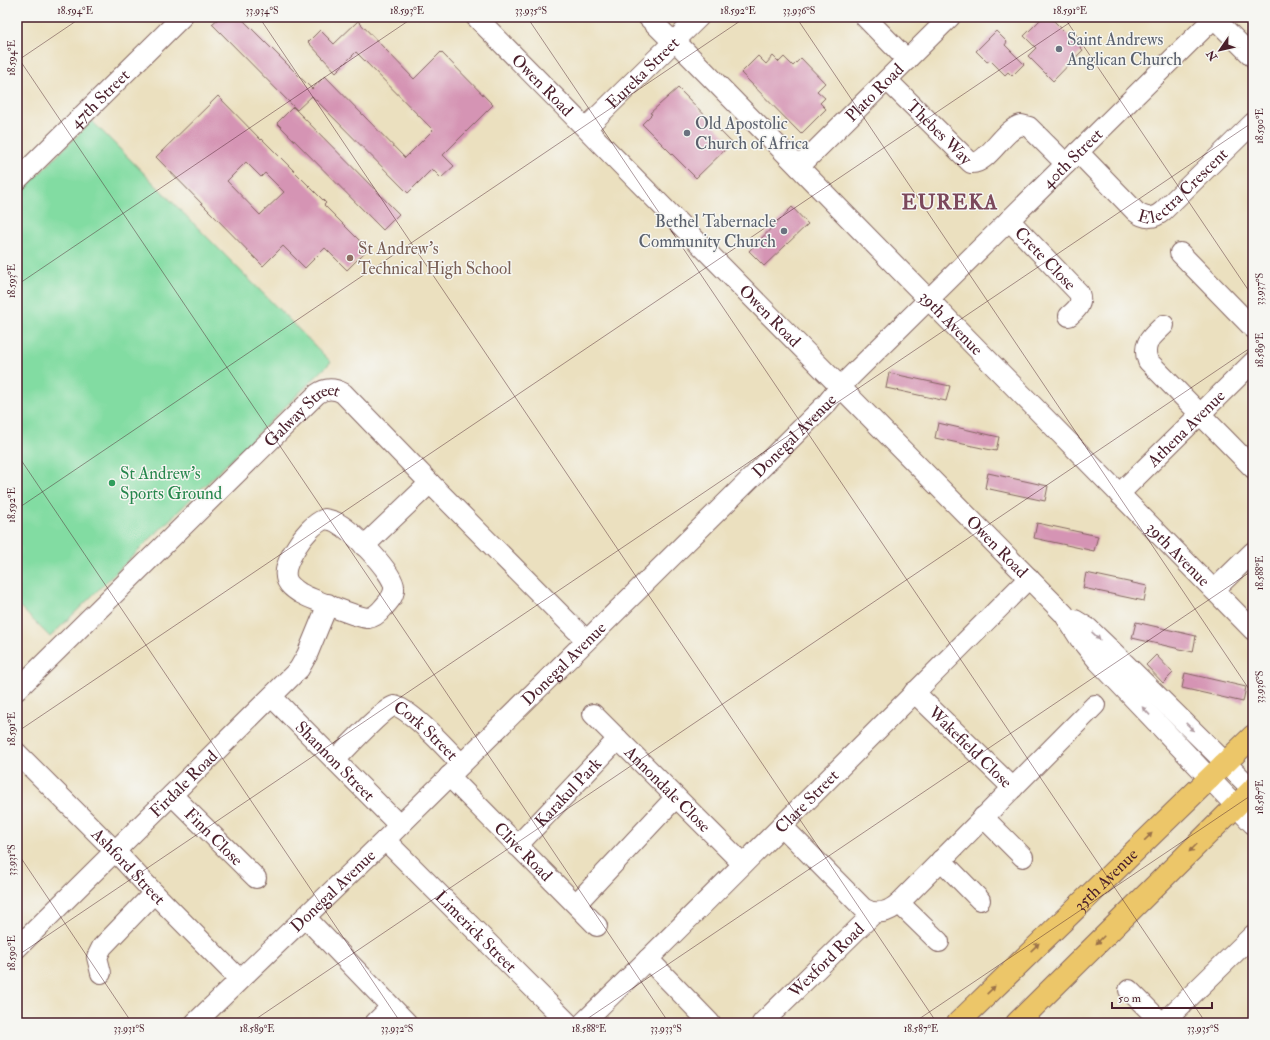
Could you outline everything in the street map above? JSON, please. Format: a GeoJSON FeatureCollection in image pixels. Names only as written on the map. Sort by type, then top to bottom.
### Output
{"type":"FeatureCollection","features":[{"type":"Feature","properties":{"kind":"main road","name":"35th Avenue"},"geometry":{"type":"LineString","coordinates":[[958,1023],[1253,736]]}},
{"type":"Feature","properties":{"kind":"main road"},"geometry":{"type":"LineString","coordinates":[[1017,1023],[1253,789]]}},
{"type":"Feature","properties":{"kind":"street","name":"47th Street"},"geometry":{"type":"LineString","coordinates":[[17,180],[182,17]]}},
{"type":"Feature","properties":{"kind":"street","name":"Owen Road"},"geometry":{"type":"LineString","coordinates":[[476,17],[1064,614],[1080,639],[1098,661],[1253,824]]}},
{"type":"Feature","properties":{"kind":"street","name":"39th Avenue"},"geometry":{"type":"LineString","coordinates":[[648,17],[668,37],[675,41],[1253,630]]}},
{"type":"Feature","properties":{"kind":"street","name":"Eureka Street"},"geometry":{"type":"LineString","coordinates":[[586,128],[699,17]]}},
{"type":"Feature","properties":{"kind":"street"},"geometry":{"type":"LineString","coordinates":[[864,17],[907,60]]}},
{"type":"Feature","properties":{"kind":"street","name":"Plato Road"},"geometry":{"type":"LineString","coordinates":[[799,168],[950,17]]}},
{"type":"Feature","properties":{"kind":"street"},"geometry":{"type":"LineString","coordinates":[[1215,18],[1253,56]]}},
{"type":"Feature","properties":{"kind":"street","name":"40th Street"},"geometry":{"type":"LineString","coordinates":[[929,299],[1215,18]]}},
{"type":"Feature","properties":{"kind":"street","name":"Thebes Way"},"geometry":{"type":"LineString","coordinates":[[887,80],[971,163],[979,162],[1013,129],[1021,125],[1029,127],[1072,158]]}},
{"type":"Feature","properties":{"kind":"street","name":"Electra Crescent"},"geometry":{"type":"LineString","coordinates":[[1072,158],[1136,212],[1144,217],[1154,217],[1163,212],[1253,123]]}},
{"type":"Feature","properties":{"kind":"street","name":"Crete Close"},"geometry":{"type":"LineString","coordinates":[[1010,220],[1079,293],[1081,300],[1079,307],[1069,316]]}},
{"type":"Feature","properties":{"kind":"street"},"geometry":{"type":"LineString","coordinates":[[1180,253],[1253,328]]}},
{"type":"Feature","properties":{"kind":"street","name":"Donegal Avenue"},"geometry":{"type":"LineString","coordinates":[[195,1023],[385,840],[586,640],[828,403],[840,387],[929,299]]}},
{"type":"Feature","properties":{"kind":"street"},"geometry":{"type":"LineString","coordinates":[[1164,325],[1148,341],[1146,356],[1151,365],[1253,468]]}},
{"type":"Feature","properties":{"kind":"street","name":"Athena Avenue"},"geometry":{"type":"LineString","coordinates":[[1119,494],[1253,362]]}},
{"type":"Feature","properties":{"kind":"street","name":"Galway Street"},"geometry":{"type":"LineString","coordinates":[[17,690],[321,392],[334,389],[343,394],[586,640]]}},
{"type":"Feature","properties":{"kind":"street"},"geometry":{"type":"LineString","coordinates":[[364,546],[430,483]]}},
{"type":"Feature","properties":{"kind":"street"},"geometry":{"type":"LineString","coordinates":[[325,519],[341,524],[364,546],[388,572],[393,580],[394,588],[394,594],[391,598],[377,614],[368,618],[359,617],[328,604],[300,593],[289,583],[286,577],[289,561],[297,544],[309,530],[325,519]]}},
{"type":"Feature","properties":{"kind":"street"},"geometry":{"type":"LineString","coordinates":[[1214,590],[1253,552]]}},
{"type":"Feature","properties":{"kind":"street","name":"Clare Street"},"geometry":{"type":"LineString","coordinates":[[583,1023],[1029,578]]}},
{"type":"Feature","properties":{"kind":"street","name":"Firdale Road"},"geometry":{"type":"LineString","coordinates":[[17,948],[272,697],[303,663],[328,604]]}},
{"type":"Feature","properties":{"kind":"street","name":"Owen Road"},"geometry":{"type":"LineString","coordinates":[[1064,614],[1088,628],[1253,789]]}},
{"type":"Feature","properties":{"kind":"street","name":"Wakefield Close"},"geometry":{"type":"LineString","coordinates":[[914,692],[1013,788],[1095,704]]}},
{"type":"Feature","properties":{"kind":"street","name":"Shannon Street"},"geometry":{"type":"LineString","coordinates":[[272,697],[399,826]]}},
{"type":"Feature","properties":{"kind":"street","name":"Cork Street"},"geometry":{"type":"LineString","coordinates":[[335,760],[384,713],[394,706],[400,707],[410,713],[455,770]]}},
{"type":"Feature","properties":{"kind":"street","name":"Annondale Close"},"geometry":{"type":"LineString","coordinates":[[593,714],[743,864]]}},
{"type":"Feature","properties":{"kind":"street","name":"Karakul Park"},"geometry":{"type":"LineString","coordinates":[[517,846],[618,739]]}},
{"type":"Feature","properties":{"kind":"street","name":"Ashford Street"},"geometry":{"type":"LineString","coordinates":[[17,753],[115,851],[154,893],[239,979]]}},
{"type":"Feature","properties":{"kind":"street","name":"Clive Road"},"geometry":{"type":"LineString","coordinates":[[455,770],[517,846],[597,926]]}},
{"type":"Feature","properties":{"kind":"street"},"geometry":{"type":"LineString","coordinates":[[782,826],[863,908],[874,913],[885,912],[899,903],[1013,788]]}},
{"type":"Feature","properties":{"kind":"street","name":"Finn Close"},"geometry":{"type":"LineString","coordinates":[[172,794],[256,878]]}},
{"type":"Feature","properties":{"kind":"street"},"geometry":{"type":"LineString","coordinates":[[576,904],[676,797]]}},
{"type":"Feature","properties":{"kind":"street"},"geometry":{"type":"LineString","coordinates":[[983,818],[1023,857]]}},
{"type":"Feature","properties":{"kind":"street","name":"Limerick Street"},"geometry":{"type":"LineString","coordinates":[[385,840],[568,1023]]}},
{"type":"Feature","properties":{"kind":"street"},"geometry":{"type":"LineString","coordinates":[[941,860],[980,900]]}},
{"type":"Feature","properties":{"kind":"street"},"geometry":{"type":"LineString","coordinates":[[101,973],[97,958],[102,946],[154,893]]}},
{"type":"Feature","properties":{"kind":"street"},"geometry":{"type":"LineString","coordinates":[[899,903],[939,942]]}},
{"type":"Feature","properties":{"kind":"street","name":"Wexford Road"},"geometry":{"type":"LineString","coordinates":[[762,1023],[874,913]]}},
{"type":"Feature","properties":{"kind":"street"},"geometry":{"type":"LineString","coordinates":[[305,917],[407,1023]]}},
{"type":"Feature","properties":{"kind":"street"},"geometry":{"type":"LineString","coordinates":[[1129,990],[1162,1023],[1253,935]]}},
{"type":"Feature","properties":{"kind":"street"},"geometry":{"type":"LineString","coordinates":[[648,959],[710,1023]]}},
{"type":"Feature","properties":{"kind":"street"},"geometry":{"type":"LineString","coordinates":[[375,1023],[391,1007]]}},
{"type":"Feature","properties":{"kind":"green space","name":"St Andrew's Sports Ground"},"geometry":{"type":"Polygon","coordinates":[[[92,121],[331,362],[50,637],[17,604],[17,196],[92,121]]]}},
{"type":"Feature","properties":{"kind":"building"},"geometry":{"type":"Polygon","coordinates":[[[220,17],[240,17],[312,89],[325,76],[405,158],[433,130],[356,52],[336,72],[308,42],[320,30],[334,44],[358,21],[414,79],[441,52],[493,105],[443,155],[454,166],[441,178],[432,169],[408,193],[312,96],[297,110],[212,24],[220,17]]]}},
{"type":"Feature","properties":{"kind":"building","name":"Saint Andrews Anglican Church"},"geometry":{"type":"Polygon","coordinates":[[[1043,17],[1050,17],[1083,50],[1053,81],[1028,56],[1036,48],[1024,36],[1043,17]]]}},
{"type":"Feature","properties":{"kind":"building"},"geometry":{"type":"Polygon","coordinates":[[[996,31],[1007,42],[1005,45],[1024,64],[1012,76],[1008,72],[1005,75],[990,60],[987,62],[976,51],[996,31]]]}},
{"type":"Feature","properties":{"kind":"building"},"geometry":{"type":"Polygon","coordinates":[[[758,56],[766,64],[773,56],[779,62],[784,57],[793,66],[801,58],[825,83],[817,91],[825,98],[820,103],[826,109],[801,134],[741,73],[758,56]]]}},
{"type":"Feature","properties":{"kind":"building","name":"Old Apostolic Church of Africa"},"geometry":{"type":"Polygon","coordinates":[[[678,88],[732,143],[696,178],[642,124],[652,114],[650,113],[678,88]]]}},
{"type":"Feature","properties":{"kind":"building"},"geometry":{"type":"Polygon","coordinates":[[[218,96],[326,203],[324,205],[368,249],[347,270],[325,248],[305,268],[283,246],[263,266],[156,157],[218,96]],[[246,162],[227,181],[260,215],[284,192],[265,173],[261,177],[246,162]]]}},
{"type":"Feature","properties":{"kind":"building"},"geometry":{"type":"Polygon","coordinates":[[[293,107],[399,214],[383,230],[277,123],[293,107]]]}},
{"type":"Feature","properties":{"kind":"building","name":"Bethel Tabernacle Community Church"},"geometry":{"type":"Polygon","coordinates":[[[792,207],[808,224],[764,266],[749,251],[792,207]]]}},
{"type":"Feature","properties":{"kind":"building"},"geometry":{"type":"Polygon","coordinates":[[[889,373],[950,386],[946,401],[886,388],[889,373]]]}},
{"type":"Feature","properties":{"kind":"building"},"geometry":{"type":"Polygon","coordinates":[[[938,423],[999,437],[996,451],[935,438],[938,423]]]}},
{"type":"Feature","properties":{"kind":"building"},"geometry":{"type":"Polygon","coordinates":[[[988,473],[1048,486],[1045,501],[985,488],[988,473]]]}},
{"type":"Feature","properties":{"kind":"building"},"geometry":{"type":"Polygon","coordinates":[[[1037,523],[1098,536],[1094,551],[1034,538],[1037,523]]]}},
{"type":"Feature","properties":{"kind":"building"},"geometry":{"type":"Polygon","coordinates":[[[1086,573],[1147,586],[1144,601],[1083,588],[1086,573]]]}},
{"type":"Feature","properties":{"kind":"building"},"geometry":{"type":"Polygon","coordinates":[[[1136,622],[1196,636],[1193,652],[1132,638],[1136,622]]]}},
{"type":"Feature","properties":{"kind":"building"},"geometry":{"type":"Polygon","coordinates":[[[1156,655],[1173,673],[1163,683],[1146,665],[1156,655]]]}},
{"type":"Feature","properties":{"kind":"building"},"geometry":{"type":"Polygon","coordinates":[[[1185,673],[1246,687],[1243,702],[1182,688],[1185,673]]]}},
{"type":"Feature","properties":{"kind":"place","name":"Saint Andrews Anglican Church"},"geometry":{"type":"Point","coordinates":[1059,49]}},
{"type":"Feature","properties":{"kind":"place","name":"Old Apostolic Church of Africa"},"geometry":{"type":"Point","coordinates":[687,133]}},
{"type":"Feature","properties":{"kind":"place","name":"Bethel Tabernacle Community Church"},"geometry":{"type":"Point","coordinates":[784,231]}},
{"type":"Feature","properties":{"kind":"place","name":"St Andrew's Technical High School"},"geometry":{"type":"Point","coordinates":[350,258]}},
{"type":"Feature","properties":{"kind":"place","name":"St Andrew's Sports Ground"},"geometry":{"type":"Point","coordinates":[112,483]}},
{"type":"Feature","properties":{"kind":"district","name":"EUREKA"},"geometry":{"type":"Point","coordinates":[950,202]}}]}
